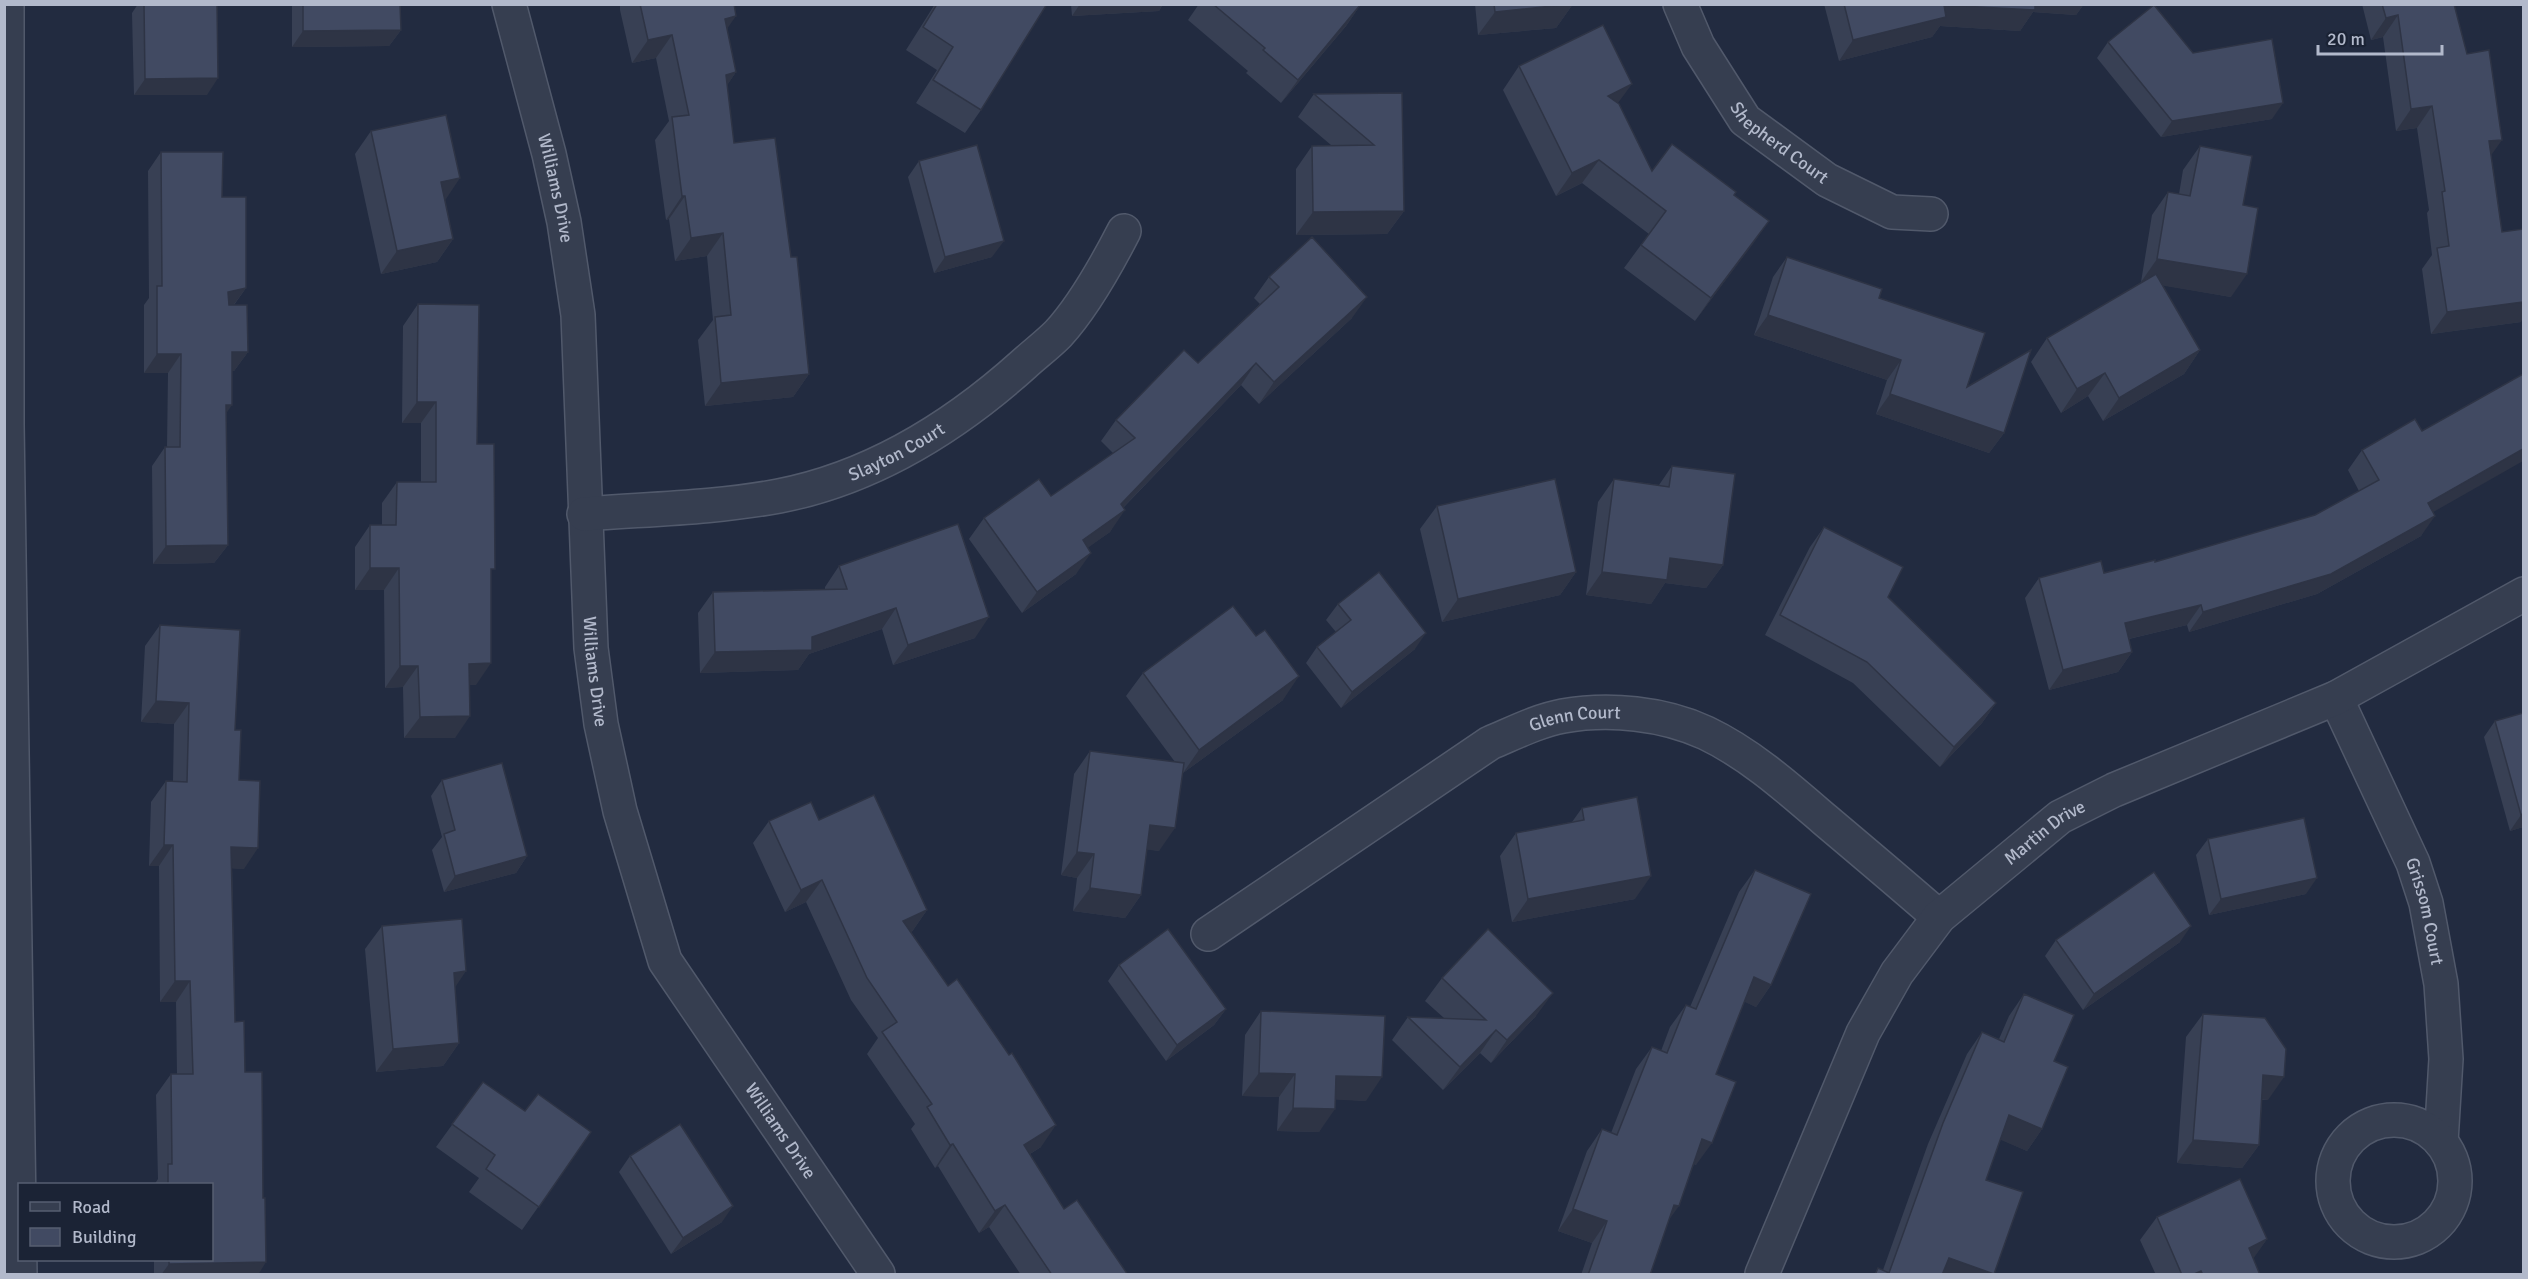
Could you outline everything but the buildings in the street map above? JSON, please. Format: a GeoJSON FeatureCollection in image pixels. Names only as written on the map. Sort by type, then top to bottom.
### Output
{"type":"FeatureCollection","features":[{"type":"Feature","properties":{"kind":"street"},"geometry":{"type":"LineString","coordinates":[[7,4],[7,424],[19,1183]]}},
{"type":"Feature","properties":{"kind":"street","name":"Williams Drive"},"geometry":{"type":"LineString","coordinates":[[509,4],[549,154],[564,222],[578,315],[591,648],[601,724],[620,811],[665,962],[878,1275]]}},
{"type":"Feature","properties":{"kind":"street","name":"Shepherd Court"},"geometry":{"type":"LineString","coordinates":[[1680,4],[1698,46],[1745,120],[1838,185],[1892,212],[1931,214]]}},
{"type":"Feature","properties":{"kind":"street","name":"Slayton Court"},"geometry":{"type":"LineString","coordinates":[[584,514],[780,496],[822,485],[901,453],[996,389],[1058,333],[1105,268],[1124,231]]}},
{"type":"Feature","properties":{"kind":"street","name":"Martin Drive"},"geometry":{"type":"LineString","coordinates":[[1762,1275],[1863,1033],[1897,973],[1939,917],[2060,817],[2114,790],[2336,698],[2523,594]]}},
{"type":"Feature","properties":{"kind":"street","name":"Grissom Court"},"geometry":{"type":"LineString","coordinates":[[2336,698],[2413,863],[2426,903],[2441,984],[2446,1059],[2441,1142]]}},
{"type":"Feature","properties":{"kind":"street","name":"Glenn Court"},"geometry":{"type":"LineString","coordinates":[[1208,934],[1490,743],[1534,724],[1563,716],[1612,712],[1669,719],[1705,732],[1735,749],[1789,789],[1939,917]]}}]}
